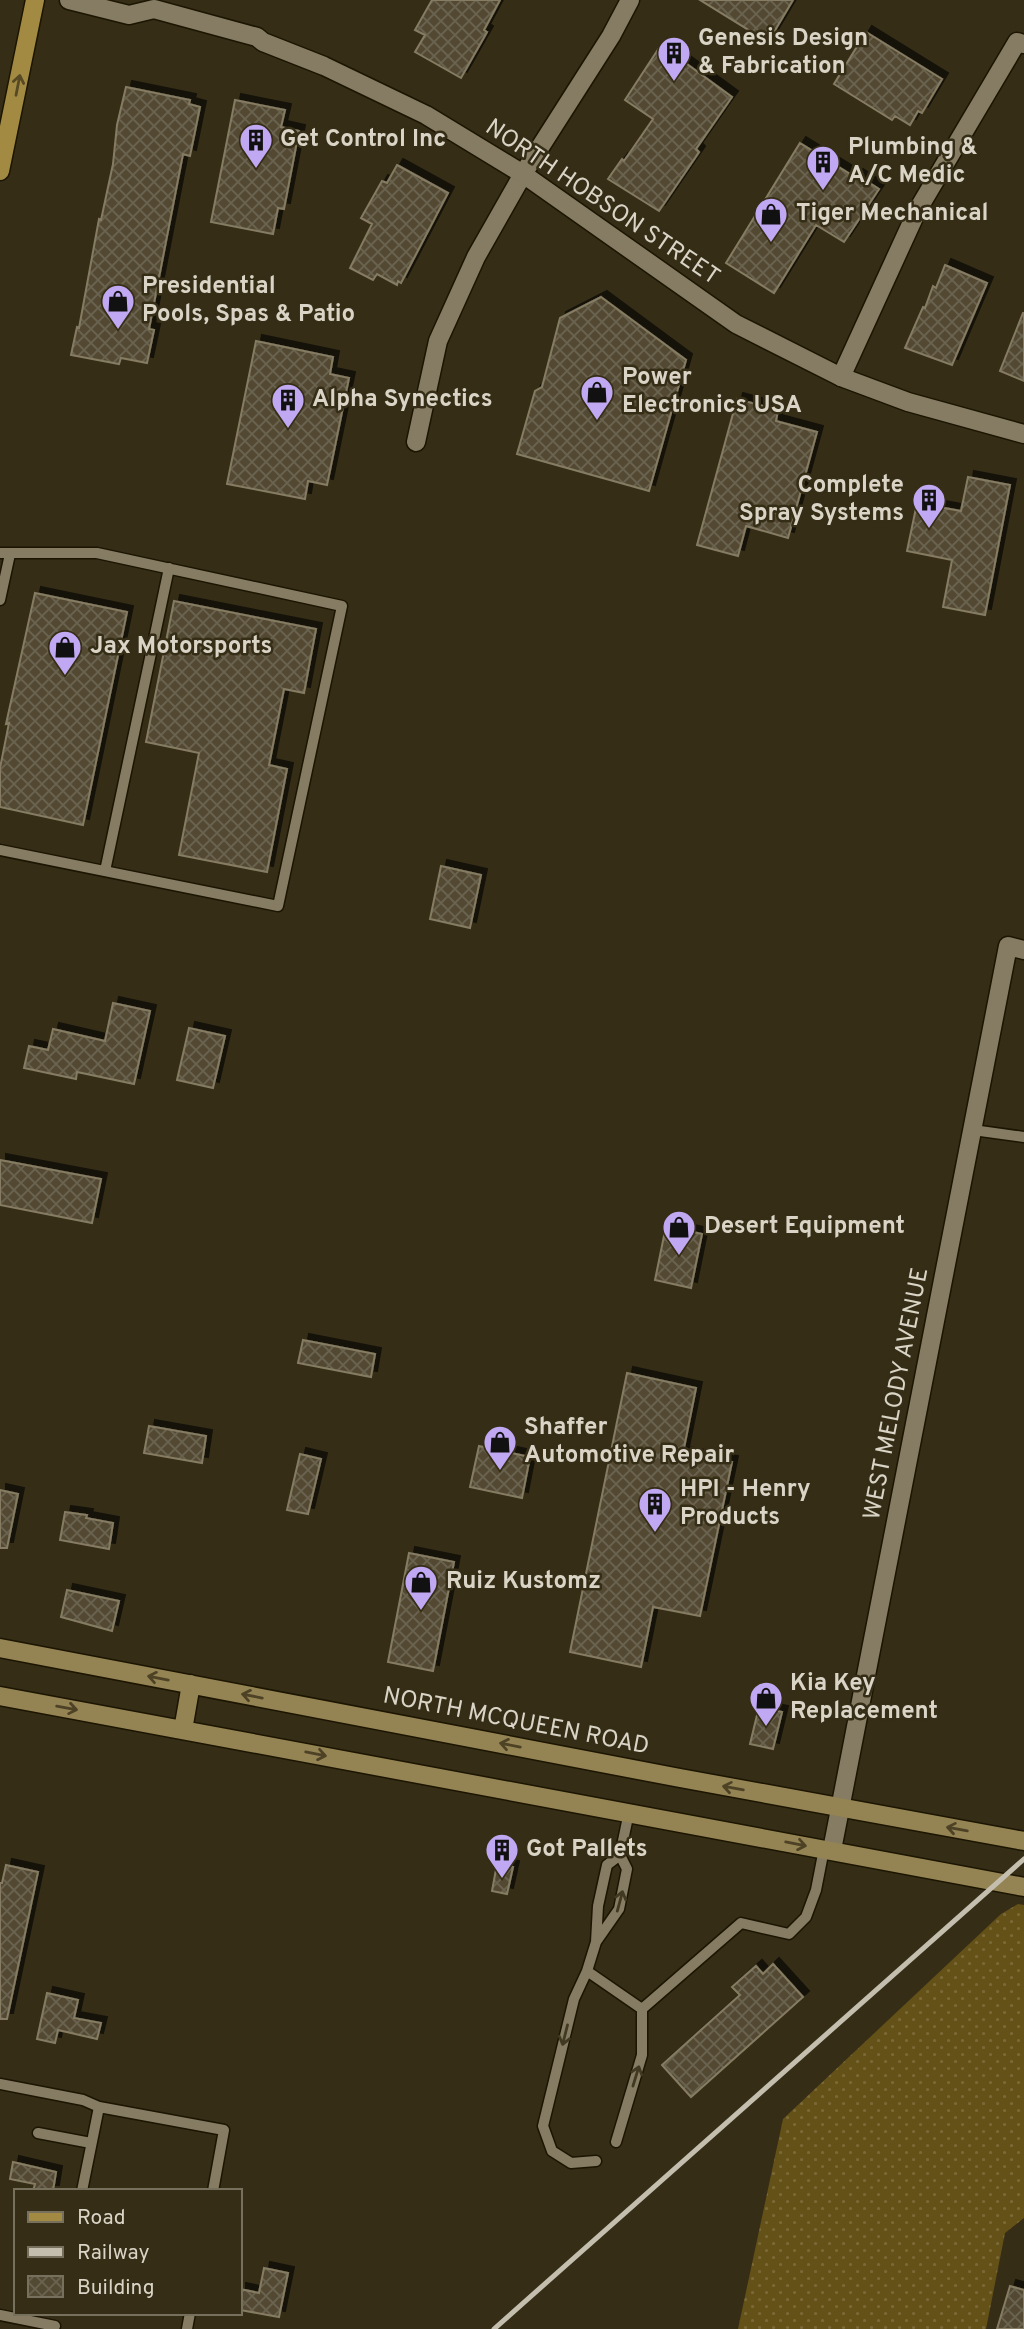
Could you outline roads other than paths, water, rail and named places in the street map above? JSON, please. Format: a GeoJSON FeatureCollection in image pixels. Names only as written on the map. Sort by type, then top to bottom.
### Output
{"type":"FeatureCollection","features":[{"type":"Feature","properties":{"kind":"main road"},"geometry":{"type":"LineString","coordinates":[[0,172],[35,0]]}},
{"type":"Feature","properties":{"kind":"main road","name":"NORTH MCQUEEN ROAD"},"geometry":{"type":"LineString","coordinates":[[0,1648],[1024,1841]]}},
{"type":"Feature","properties":{"kind":"main road"},"geometry":{"type":"LineString","coordinates":[[183,1730],[191,1684]]}},
{"type":"Feature","properties":{"kind":"main road"},"geometry":{"type":"LineString","coordinates":[[0,1696],[1024,1887]]}},
{"type":"Feature","properties":{"kind":"street","name":"NORTH HOBSON STREET"},"geometry":{"type":"LineString","coordinates":[[69,0],[129,15],[150,5],[257,37],[263,42],[324,66],[426,116],[523,174],[736,324],[841,377],[908,402],[1024,434]]}},
{"type":"Feature","properties":{"kind":"street"},"geometry":{"type":"LineString","coordinates":[[416,442],[438,341],[475,257],[523,174],[611,36],[630,0]]}},
{"type":"Feature","properties":{"kind":"street"},"geometry":{"type":"LineString","coordinates":[[841,377],[917,211],[1020,43]]}},
{"type":"Feature","properties":{"kind":"street","name":"WEST MELODY AVENUE"},"geometry":{"type":"LineString","coordinates":[[828,1850],[842,1807],[973,1130],[1016,948]]}},
{"type":"Feature","properties":{"kind":"lane"},"geometry":{"type":"LineString","coordinates":[[0,600],[5,553],[97,553],[342,606],[278,906],[0,850]]}},
{"type":"Feature","properties":{"kind":"lane"},"geometry":{"type":"LineString","coordinates":[[105,871],[169,568]]}},
{"type":"Feature","properties":{"kind":"lane"},"geometry":{"type":"LineString","coordinates":[[973,1130],[1024,1137]]}},
{"type":"Feature","properties":{"kind":"lane"},"geometry":{"type":"LineString","coordinates":[[596,1942],[619,1909],[627,1869],[620,1855],[629,1812]]}},
{"type":"Feature","properties":{"kind":"lane"},"geometry":{"type":"LineString","coordinates":[[616,2142],[642,2055],[642,2009],[741,1923],[789,1934],[806,1917],[828,1850]]}},
{"type":"Feature","properties":{"kind":"lane"},"geometry":{"type":"LineString","coordinates":[[596,2161],[571,2163],[552,2151],[543,2126],[574,1999],[596,1942],[598,1906],[607,1865],[620,1855]]}},
{"type":"Feature","properties":{"kind":"lane"},"geometry":{"type":"LineString","coordinates":[[587,1971],[642,2009]]}},
{"type":"Feature","properties":{"kind":"lane"},"geometry":{"type":"LineString","coordinates":[[0,2084],[83,2100],[99,2107],[224,2130],[213,2189]]}},
{"type":"Feature","properties":{"kind":"lane"},"geometry":{"type":"LineString","coordinates":[[82,2189],[99,2107]]}},
{"type":"Feature","properties":{"kind":"lane"},"geometry":{"type":"LineString","coordinates":[[38,2133],[92,2143]]}},
{"type":"Feature","properties":{"kind":"lane"},"geometry":{"type":"LineString","coordinates":[[0,2315],[55,2327]]}},
{"type":"Feature","properties":{"kind":"railway"},"geometry":{"type":"LineString","coordinates":[[494,2329],[1024,1859]]}},
{"type":"Feature","properties":{"kind":"place","name":"Genesis Design & Fabrication"},"geometry":{"type":"Point","coordinates":[674,83]}},
{"type":"Feature","properties":{"kind":"place","name":"Get Control Inc"},"geometry":{"type":"Point","coordinates":[256,170]}},
{"type":"Feature","properties":{"kind":"place","name":"Plumbing & A/C Medic"},"geometry":{"type":"Point","coordinates":[823,192]}},
{"type":"Feature","properties":{"kind":"place","name":"Tiger Mechanical"},"geometry":{"type":"Point","coordinates":[771,244]}},
{"type":"Feature","properties":{"kind":"place","name":"Presidential Pools, Spas & Patio"},"geometry":{"type":"Point","coordinates":[118,331]}},
{"type":"Feature","properties":{"kind":"place","name":"Power Electronics USA"},"geometry":{"type":"Point","coordinates":[597,422]}},
{"type":"Feature","properties":{"kind":"place","name":"Alpha Synectics"},"geometry":{"type":"Point","coordinates":[288,430]}},
{"type":"Feature","properties":{"kind":"place","name":"Complete Spray Systems"},"geometry":{"type":"Point","coordinates":[929,530]}},
{"type":"Feature","properties":{"kind":"place","name":"Jax Motorsports"},"geometry":{"type":"Point","coordinates":[65,677]}},
{"type":"Feature","properties":{"kind":"place","name":"Desert Equipment"},"geometry":{"type":"Point","coordinates":[679,1257]}},
{"type":"Feature","properties":{"kind":"place","name":"Shaffer Automotive Repair"},"geometry":{"type":"Point","coordinates":[500,1472]}},
{"type":"Feature","properties":{"kind":"place","name":"HPI - Henry Products"},"geometry":{"type":"Point","coordinates":[655,1534]}},
{"type":"Feature","properties":{"kind":"place","name":"Ruiz Kustomz"},"geometry":{"type":"Point","coordinates":[421,1612]}},
{"type":"Feature","properties":{"kind":"place","name":"Kia Key Replacement"},"geometry":{"type":"Point","coordinates":[766,1728]}},
{"type":"Feature","properties":{"kind":"place","name":"Got Pallets"},"geometry":{"type":"Point","coordinates":[502,1880]}}]}
